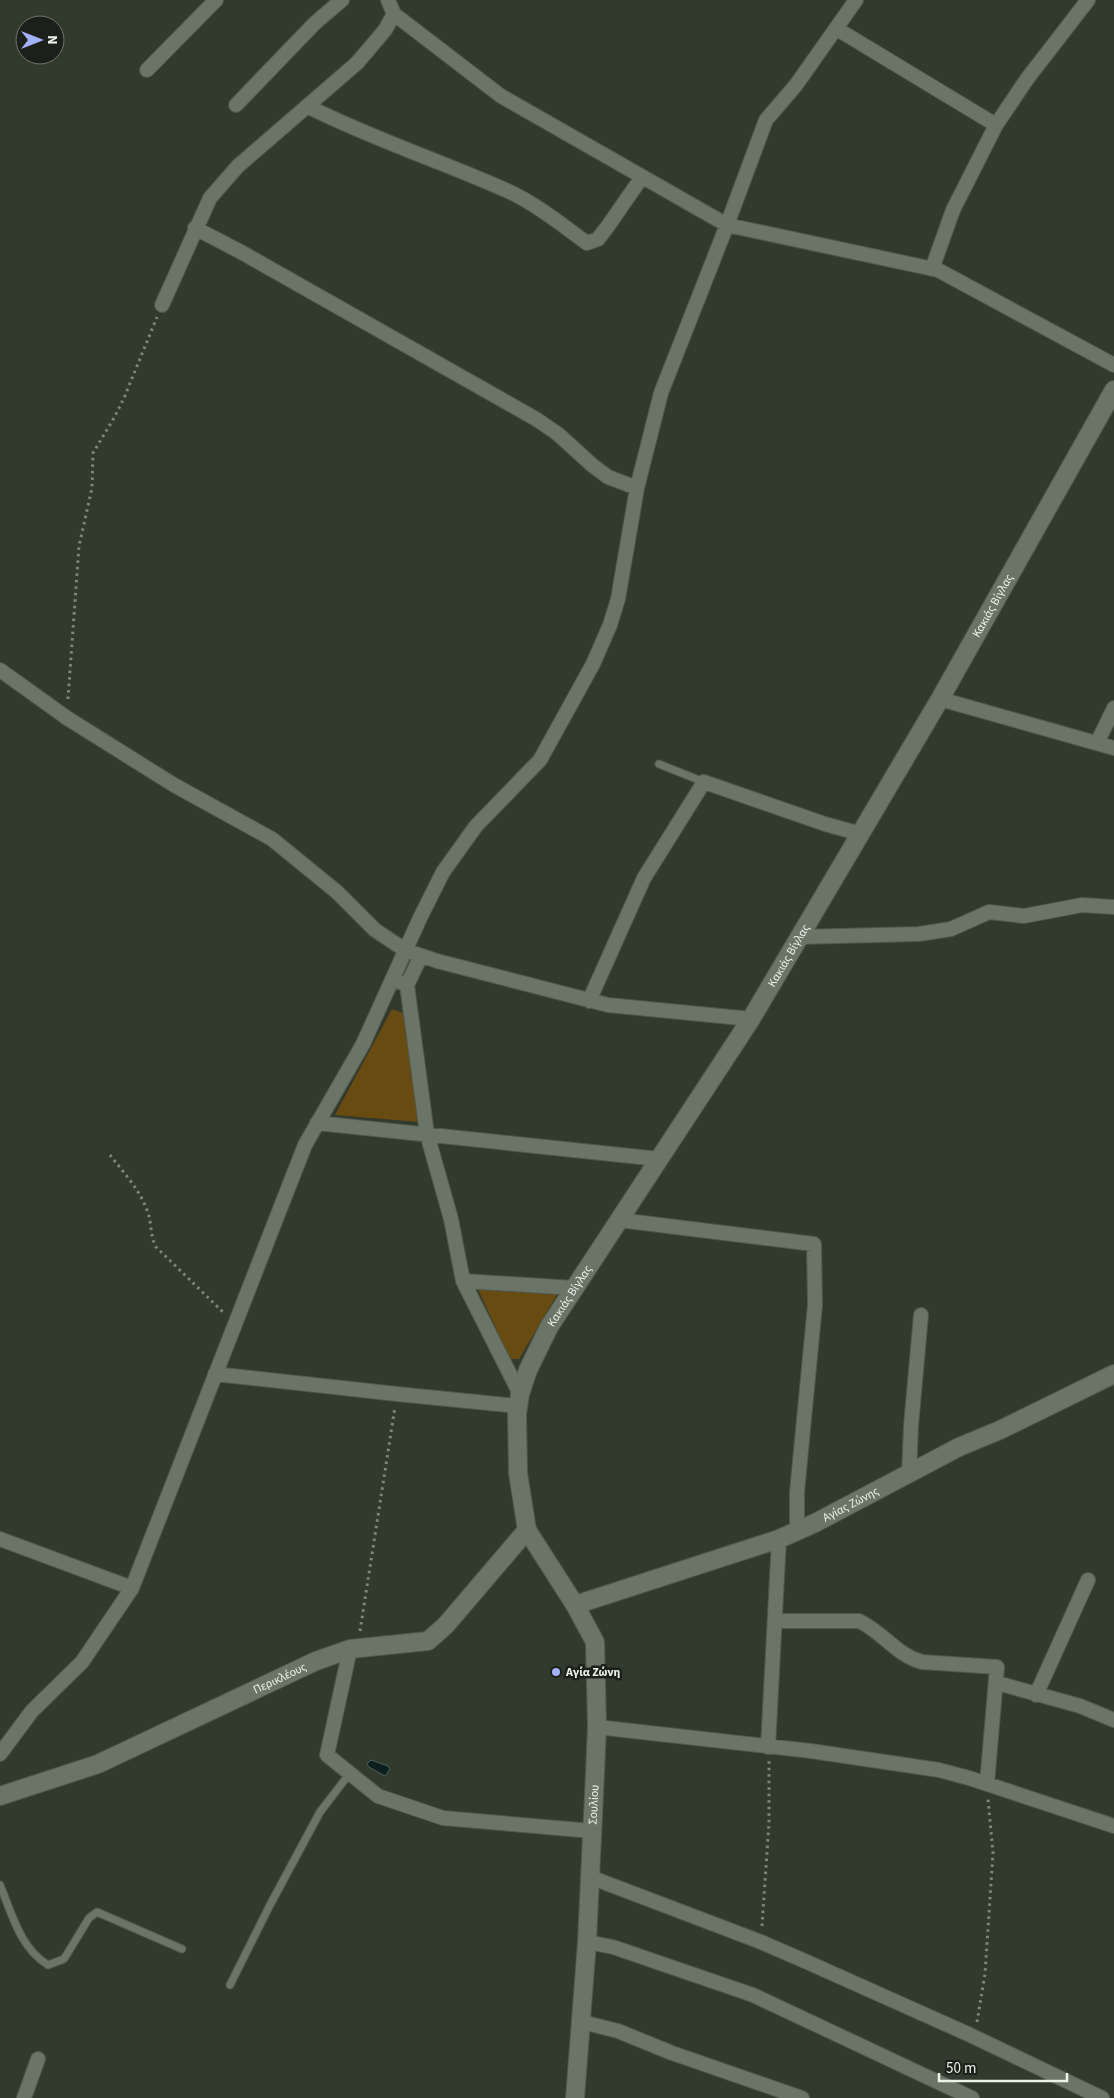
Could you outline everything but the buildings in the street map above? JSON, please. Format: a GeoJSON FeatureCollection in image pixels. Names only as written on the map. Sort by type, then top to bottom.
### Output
{"type":"FeatureCollection","features":[{"type":"Feature","properties":{"kind":"street"},"geometry":{"type":"LineString","coordinates":[[146,70],[216,0]]}},
{"type":"Feature","properties":{"kind":"street"},"geometry":{"type":"LineString","coordinates":[[236,105],[315,23],[342,0]]}},
{"type":"Feature","properties":{"kind":"street"},"geometry":{"type":"LineString","coordinates":[[388,0],[394,14],[501,96],[727,225],[938,270],[1114,365]]}},
{"type":"Feature","properties":{"kind":"street"},"geometry":{"type":"LineString","coordinates":[[0,1754],[32,1711],[82,1662],[132,1588],[294,1170],[317,1123],[363,1044],[405,950],[443,872],[476,826],[540,760],[589,671],[610,625],[618,598],[636,488],[661,393],[766,120],[796,84],[856,0]]}},
{"type":"Feature","properties":{"kind":"street"},"geometry":{"type":"LineString","coordinates":[[932,269],[953,210],[996,125],[1027,79],[1088,0]]}},
{"type":"Feature","properties":{"kind":"street"},"geometry":{"type":"LineString","coordinates":[[162,305],[210,198],[238,166],[357,64],[385,30],[394,14]]}},
{"type":"Feature","properties":{"kind":"street"},"geometry":{"type":"LineString","coordinates":[[837,29],[996,125]]}},
{"type":"Feature","properties":{"kind":"street"},"geometry":{"type":"LineString","coordinates":[[307,106],[344,124],[509,191],[542,210],[587,243],[598,239],[642,177]]}},
{"type":"Feature","properties":{"kind":"street"},"geometry":{"type":"LineString","coordinates":[[195,228],[241,252],[536,419],[558,434],[608,477],[636,488]]}},
{"type":"Feature","properties":{"kind":"street","name":"Κακιάς Βίγλας"},"geometry":{"type":"LineString","coordinates":[[527,1530],[518,1473],[519,1400],[538,1347],[574,1288],[751,1019],[940,699],[1114,390]]}},
{"type":"Feature","properties":{"kind":"street"},"geometry":{"type":"LineString","coordinates":[[0,670],[67,718],[174,785],[272,839],[337,892],[375,930],[405,950],[421,956],[589,1001],[624,1007],[751,1019]]}},
{"type":"Feature","properties":{"kind":"street"},"geometry":{"type":"LineString","coordinates":[[940,699],[1114,748]]}},
{"type":"Feature","properties":{"kind":"street"},"geometry":{"type":"LineString","coordinates":[[1097,744],[1114,708]]}},
{"type":"Feature","properties":{"kind":"street"},"geometry":{"type":"LineString","coordinates":[[589,1001],[644,878],[704,782],[825,824],[860,834]]}},
{"type":"Feature","properties":{"kind":"street"},"geometry":{"type":"LineString","coordinates":[[798,937],[919,934],[951,929],[989,912],[1024,916],[1082,904],[1114,907]]}},
{"type":"Feature","properties":{"kind":"street"},"geometry":{"type":"LineString","coordinates":[[215,1374],[397,1394],[519,1400],[463,1281],[451,1220],[427,1134],[407,985],[421,956]]}},
{"type":"Feature","properties":{"kind":"street"},"geometry":{"type":"LineString","coordinates":[[393,979],[407,985]]}},
{"type":"Feature","properties":{"kind":"street"},"geometry":{"type":"LineString","coordinates":[[317,1123],[659,1159]]}},
{"type":"Feature","properties":{"kind":"street"},"geometry":{"type":"LineString","coordinates":[[620,1220],[814,1244],[815,1305],[799,1464],[797,1532]]}},
{"type":"Feature","properties":{"kind":"street"},"geometry":{"type":"LineString","coordinates":[[463,1281],[574,1288]]}},
{"type":"Feature","properties":{"kind":"street"},"geometry":{"type":"LineString","coordinates":[[909,1475],[911,1426],[921,1315]]}},
{"type":"Feature","properties":{"kind":"street","name":"Αγίας Ζώνης"},"geometry":{"type":"LineString","coordinates":[[575,1605],[797,1532],[909,1475],[959,1447],[1000,1430],[1114,1374]]}},
{"type":"Feature","properties":{"kind":"street","name":"Περικλέους"},"geometry":{"type":"LineString","coordinates":[[0,1796],[98,1764],[316,1661],[354,1649],[428,1641],[446,1625],[527,1530]]}},
{"type":"Feature","properties":{"kind":"street","name":"Σουλίου"},"geometry":{"type":"LineString","coordinates":[[527,1530],[575,1605],[595,1642],[596,1727],[592,1832],[582,2022],[575,2098]]}},
{"type":"Feature","properties":{"kind":"street"},"geometry":{"type":"LineString","coordinates":[[0,1539],[132,1588]]}},
{"type":"Feature","properties":{"kind":"street"},"geometry":{"type":"LineString","coordinates":[[768,1746],[779,1539]]}},
{"type":"Feature","properties":{"kind":"street"},"geometry":{"type":"LineString","coordinates":[[1036,1695],[1088,1580]]}},
{"type":"Feature","properties":{"kind":"street"},"geometry":{"type":"LineString","coordinates":[[775,1621],[858,1621],[870,1626],[902,1654],[912,1660],[998,1667],[987,1784]]}},
{"type":"Feature","properties":{"kind":"street"},"geometry":{"type":"LineString","coordinates":[[354,1649],[327,1755],[378,1796],[443,1818],[592,1832]]}},
{"type":"Feature","properties":{"kind":"street"},"geometry":{"type":"LineString","coordinates":[[997,1683],[1080,1706],[1114,1720]]}},
{"type":"Feature","properties":{"kind":"street"},"geometry":{"type":"LineString","coordinates":[[596,1727],[768,1746],[939,1770],[1114,1826]]}},
{"type":"Feature","properties":{"kind":"street"},"geometry":{"type":"LineString","coordinates":[[590,1877],[761,1942],[975,2037],[1102,2098]]}},
{"type":"Feature","properties":{"kind":"street"},"geometry":{"type":"LineString","coordinates":[[587,1942],[613,1947],[753,1995],[972,2098]]}},
{"type":"Feature","properties":{"kind":"street"},"geometry":{"type":"LineString","coordinates":[[582,2022],[618,2031],[672,2053],[802,2098]]}},
{"type":"Feature","properties":{"kind":"street"},"geometry":{"type":"LineString","coordinates":[[24,2098],[38,2059]]}},
{"type":"Feature","properties":{"kind":"lane"},"geometry":{"type":"LineString","coordinates":[[659,764],[704,782]]}},
{"type":"Feature","properties":{"kind":"lane"},"geometry":{"type":"LineString","coordinates":[[230,1985],[320,1812],[350,1774]]}},
{"type":"Feature","properties":{"kind":"lane"},"geometry":{"type":"LineString","coordinates":[[0,1885],[20,1936],[36,1958],[48,1965],[64,1959],[89,1918],[98,1912],[182,1949]]}},
{"type":"Feature","properties":{"kind":"path"},"geometry":{"type":"LineString","coordinates":[[67,718],[68,681],[79,546],[92,488],[93,453],[124,398],[162,305]]}},
{"type":"Feature","properties":{"kind":"path"},"geometry":{"type":"LineString","coordinates":[[110,1155],[136,1187],[144,1203],[149,1214],[152,1238],[156,1247],[215,1307],[236,1321]]}},
{"type":"Feature","properties":{"kind":"path"},"geometry":{"type":"LineString","coordinates":[[354,1649],[397,1394]]}},
{"type":"Feature","properties":{"kind":"path"},"geometry":{"type":"LineString","coordinates":[[761,1942],[770,1823],[768,1746]]}},
{"type":"Feature","properties":{"kind":"path"},"geometry":{"type":"LineString","coordinates":[[975,2037],[985,1974],[993,1852],[987,1784]]}},
{"type":"Feature","properties":{"kind":"shaded area"},"geometry":{"type":"Polygon","coordinates":[[[392,1009],[405,1014],[419,1122],[335,1115],[392,1009]]]}},
{"type":"Feature","properties":{"kind":"shaded area"},"geometry":{"type":"Polygon","coordinates":[[[477,1287],[558,1293],[519,1359],[510,1359],[477,1287]]]}},
{"type":"Feature","properties":{"kind":"water"},"geometry":{"type":"Polygon","coordinates":[[[371,1760],[388,1766],[390,1769],[385,1776],[369,1767],[367,1764],[371,1760]]]}},
{"type":"Feature","properties":{"kind":"place","name":"Αγία Ζώνη"},"geometry":{"type":"Point","coordinates":[556,1672]}}]}
